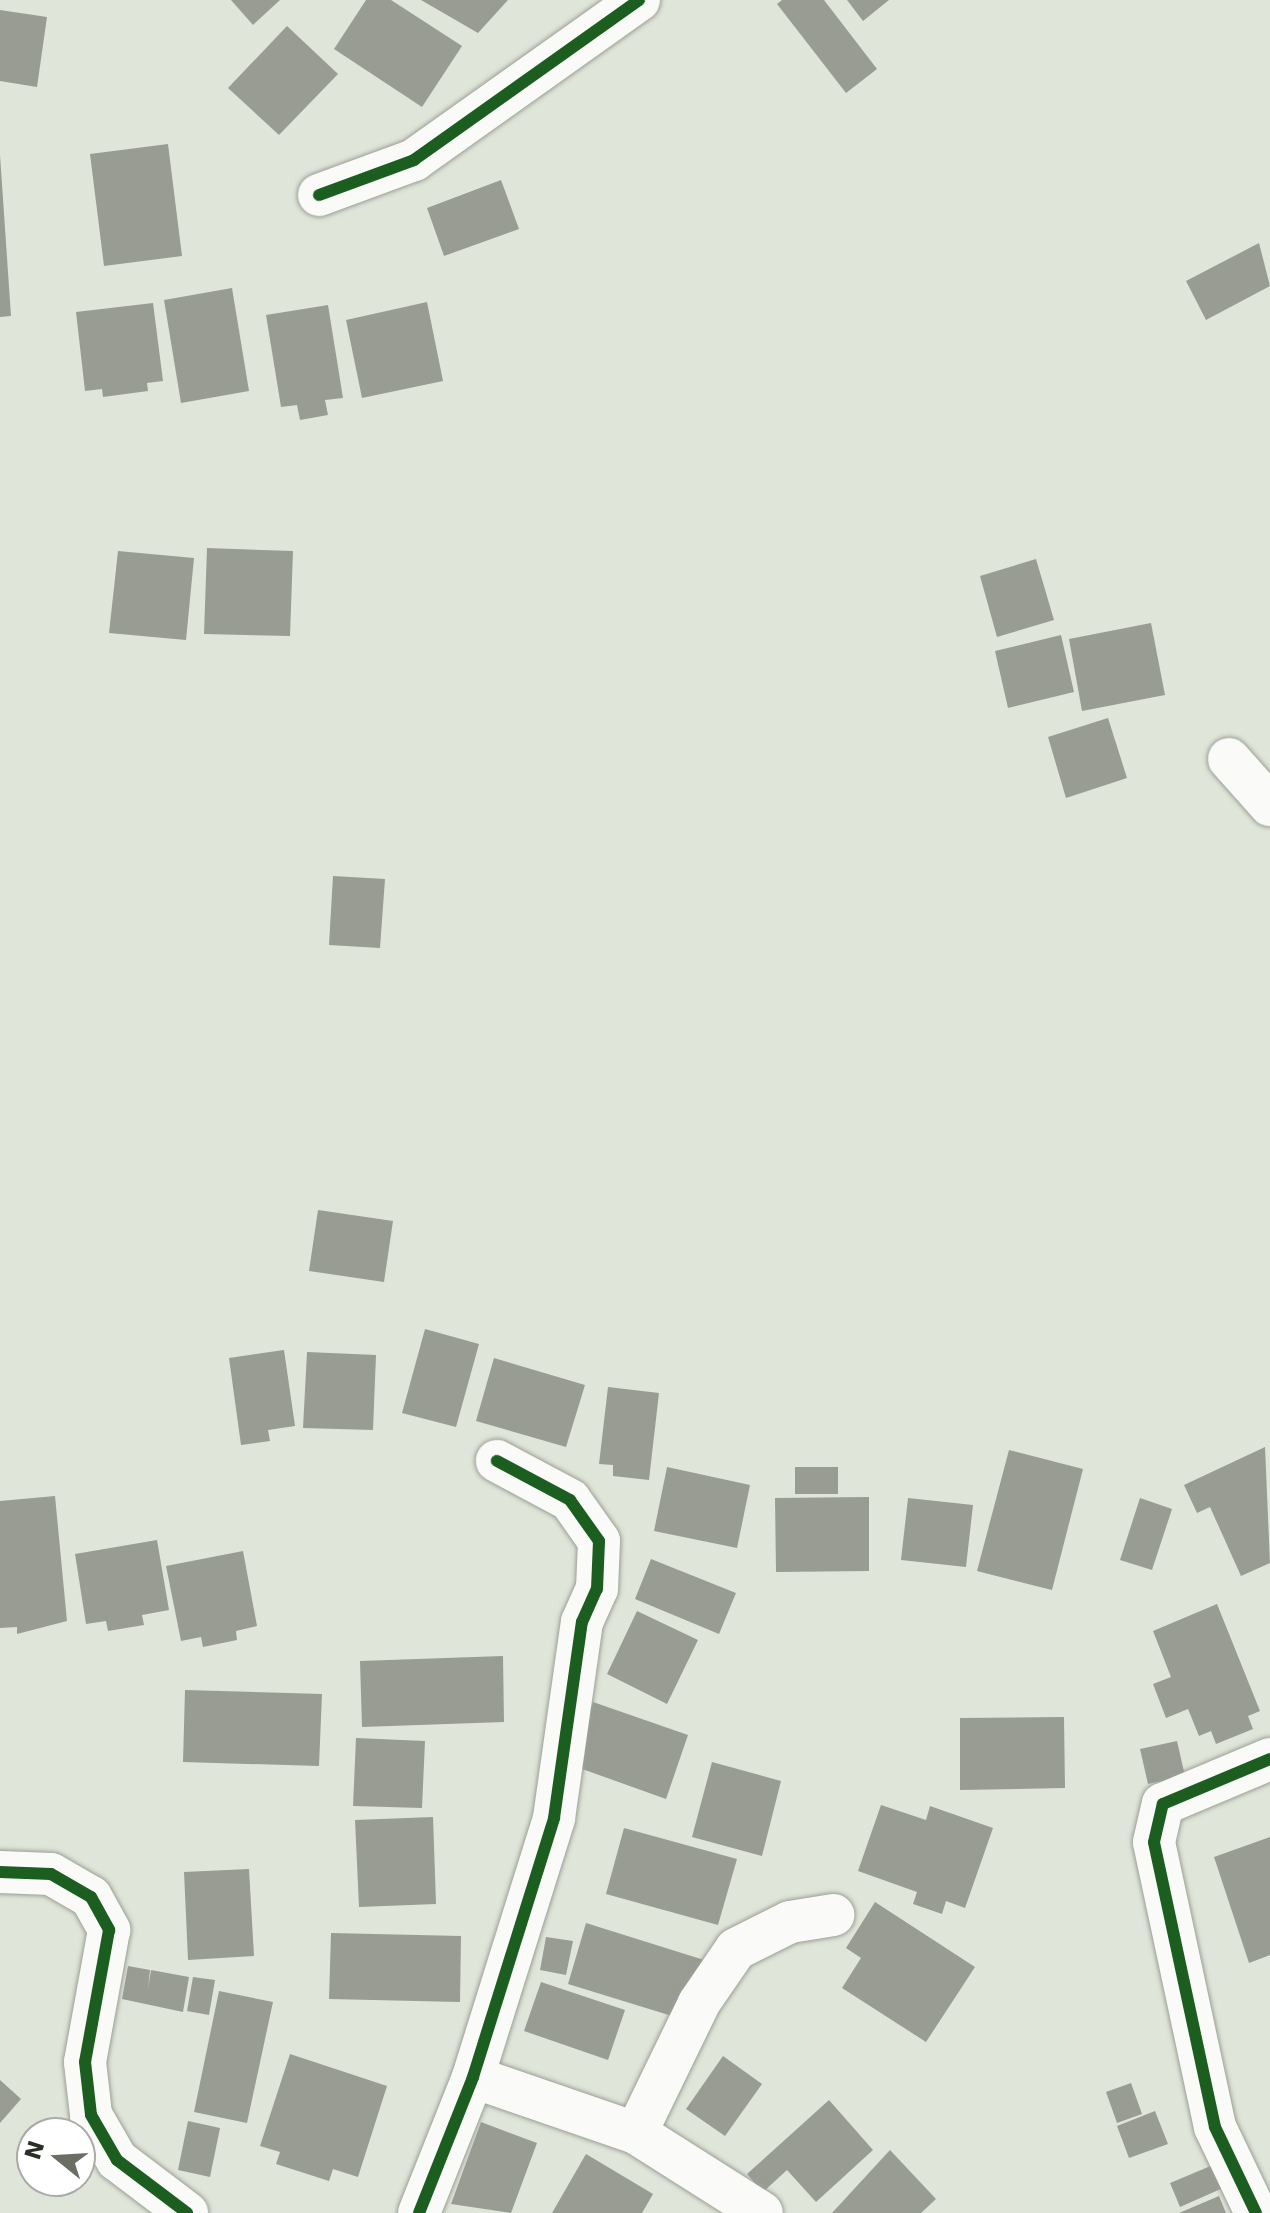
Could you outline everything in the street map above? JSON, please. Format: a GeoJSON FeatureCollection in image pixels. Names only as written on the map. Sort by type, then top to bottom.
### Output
{"type":"FeatureCollection","features":[{"type":"Feature","properties":{"kind":"street"},"geometry":{"type":"LineString","coordinates":[[319,195],[414,160],[639,0]]}},
{"type":"Feature","properties":{"kind":"street"},"geometry":{"type":"LineString","coordinates":[[1229,759],[1270,805]]}},
{"type":"Feature","properties":{"kind":"street"},"geometry":{"type":"LineString","coordinates":[[419,2213],[473,2077],[554,1818],[599,1541],[570,1500],[497,1461]]}},
{"type":"Feature","properties":{"kind":"street"},"geometry":{"type":"LineString","coordinates":[[1256,2213],[1215,2127],[1154,1842],[1163,1804],[1270,1759]]}},
{"type":"Feature","properties":{"kind":"street"},"geometry":{"type":"LineString","coordinates":[[0,1872],[51,1874],[91,1897],[109,1930],[85,2062],[91,2115],[117,2160],[187,2213]]}},
{"type":"Feature","properties":{"kind":"street"},"geometry":{"type":"LineString","coordinates":[[636,2133],[699,2003],[736,1949],[790,1922],[833,1915]]}},
{"type":"Feature","properties":{"kind":"street"},"geometry":{"type":"LineString","coordinates":[[473,2077],[636,2133],[762,2213]]}},
{"type":"Feature","properties":{"kind":"building"},"geometry":{"type":"Polygon","coordinates":[[[231,0],[280,0],[253,25],[231,0]]]}},
{"type":"Feature","properties":{"kind":"building"},"geometry":{"type":"Polygon","coordinates":[[[366,0],[391,0],[462,46],[422,107],[334,49],[366,0]]]}},
{"type":"Feature","properties":{"kind":"building"},"geometry":{"type":"Polygon","coordinates":[[[421,0],[508,0],[478,33],[421,0]]]}},
{"type":"Feature","properties":{"kind":"building"},"geometry":{"type":"Polygon","coordinates":[[[782,0],[824,0],[877,69],[846,93],[777,4],[782,0]]]}},
{"type":"Feature","properties":{"kind":"building"},"geometry":{"type":"Polygon","coordinates":[[[847,0],[889,0],[863,21],[847,0]]]}},
{"type":"Feature","properties":{"kind":"building"},"geometry":{"type":"Polygon","coordinates":[[[0,10],[47,17],[37,87],[0,81],[0,10]]]}},
{"type":"Feature","properties":{"kind":"building"},"geometry":{"type":"Polygon","coordinates":[[[287,26],[338,74],[279,135],[228,88],[287,26]]]}},
{"type":"Feature","properties":{"kind":"building"},"geometry":{"type":"Polygon","coordinates":[[[168,144],[182,256],[104,266],[90,154],[168,144]]]}},
{"type":"Feature","properties":{"kind":"building"},"geometry":{"type":"Polygon","coordinates":[[[0,155],[11,316],[0,317],[0,155]]]}},
{"type":"Feature","properties":{"kind":"building"},"geometry":{"type":"Polygon","coordinates":[[[501,180],[519,229],[444,256],[427,208],[501,180]]]}},
{"type":"Feature","properties":{"kind":"building"},"geometry":{"type":"Polygon","coordinates":[[[1259,243],[1270,286],[1206,320],[1186,281],[1259,243]]]}},
{"type":"Feature","properties":{"kind":"building"},"geometry":{"type":"Polygon","coordinates":[[[232,288],[249,391],[181,403],[164,300],[232,288]]]}},
{"type":"Feature","properties":{"kind":"building"},"geometry":{"type":"Polygon","coordinates":[[[427,302],[443,381],[362,398],[346,320],[427,302]]]}},
{"type":"Feature","properties":{"kind":"building"},"geometry":{"type":"Polygon","coordinates":[[[153,303],[163,381],[147,383],[148,391],[103,397],[102,389],[85,391],[76,312],[153,303]]]}},
{"type":"Feature","properties":{"kind":"building"},"geometry":{"type":"Polygon","coordinates":[[[328,305],[343,398],[325,400],[328,415],[300,420],[297,405],[281,407],[266,315],[328,305]]]}},
{"type":"Feature","properties":{"kind":"building"},"geometry":{"type":"Polygon","coordinates":[[[207,548],[293,551],[290,636],[204,634],[207,548]]]}},
{"type":"Feature","properties":{"kind":"building"},"geometry":{"type":"Polygon","coordinates":[[[118,551],[194,558],[186,640],[109,633],[118,551]]]}},
{"type":"Feature","properties":{"kind":"building"},"geometry":{"type":"Polygon","coordinates":[[[1036,559],[1054,620],[997,637],[980,576],[1036,559]]]}},
{"type":"Feature","properties":{"kind":"building"},"geometry":{"type":"Polygon","coordinates":[[[1151,623],[1165,695],[1082,711],[1069,639],[1151,623]]]}},
{"type":"Feature","properties":{"kind":"building"},"geometry":{"type":"Polygon","coordinates":[[[1061,635],[1074,692],[1008,708],[995,651],[1061,635]]]}},
{"type":"Feature","properties":{"kind":"building"},"geometry":{"type":"Polygon","coordinates":[[[1108,718],[1127,778],[1066,798],[1048,737],[1108,718]]]}},
{"type":"Feature","properties":{"kind":"building"},"geometry":{"type":"Polygon","coordinates":[[[333,876],[385,879],[380,948],[329,945],[333,876]]]}},
{"type":"Feature","properties":{"kind":"building"},"geometry":{"type":"Polygon","coordinates":[[[318,1210],[393,1221],[384,1282],[309,1271],[318,1210]]]}},
{"type":"Feature","properties":{"kind":"building"},"geometry":{"type":"Polygon","coordinates":[[[425,1329],[479,1344],[456,1427],[402,1413],[425,1329]]]}},
{"type":"Feature","properties":{"kind":"building"},"geometry":{"type":"Polygon","coordinates":[[[284,1350],[295,1426],[268,1430],[270,1441],[241,1445],[229,1358],[284,1350]]]}},
{"type":"Feature","properties":{"kind":"building"},"geometry":{"type":"Polygon","coordinates":[[[307,1352],[376,1355],[373,1430],[303,1428],[307,1352]]]}},
{"type":"Feature","properties":{"kind":"building"},"geometry":{"type":"Polygon","coordinates":[[[494,1358],[585,1385],[566,1447],[476,1421],[494,1358]]]}},
{"type":"Feature","properties":{"kind":"building"},"geometry":{"type":"Polygon","coordinates":[[[608,1387],[659,1393],[649,1480],[613,1476],[613,1465],[599,1464],[608,1387]]]}},
{"type":"Feature","properties":{"kind":"building"},"geometry":{"type":"Polygon","coordinates":[[[1265,1447],[1270,1563],[1241,1576],[1210,1507],[1197,1513],[1184,1485],[1265,1447]]]}},
{"type":"Feature","properties":{"kind":"building"},"geometry":{"type":"Polygon","coordinates":[[[1009,1450],[1083,1469],[1052,1590],[977,1571],[1009,1450]]]}},
{"type":"Feature","properties":{"kind":"building"},"geometry":{"type":"Polygon","coordinates":[[[667,1467],[750,1485],[737,1548],[654,1531],[667,1467]]]}},
{"type":"Feature","properties":{"kind":"building"},"geometry":{"type":"Polygon","coordinates":[[[795,1467],[838,1467],[838,1494],[795,1494],[795,1467]]]}},
{"type":"Feature","properties":{"kind":"building"},"geometry":{"type":"Polygon","coordinates":[[[55,1496],[67,1621],[17,1634],[17,1627],[0,1628],[0,1501],[55,1496]]]}},
{"type":"Feature","properties":{"kind":"building"},"geometry":{"type":"Polygon","coordinates":[[[869,1497],[869,1571],[776,1572],[775,1498],[869,1497]]]}},
{"type":"Feature","properties":{"kind":"building"},"geometry":{"type":"Polygon","coordinates":[[[908,1498],[973,1505],[966,1567],[901,1560],[908,1498]]]}},
{"type":"Feature","properties":{"kind":"building"},"geometry":{"type":"Polygon","coordinates":[[[1140,1498],[1172,1509],[1152,1570],[1120,1560],[1140,1498]]]}},
{"type":"Feature","properties":{"kind":"building"},"geometry":{"type":"Polygon","coordinates":[[[157,1540],[169,1610],[142,1615],[144,1625],[108,1631],[106,1621],[86,1624],[75,1554],[157,1540]]]}},
{"type":"Feature","properties":{"kind":"building"},"geometry":{"type":"Polygon","coordinates":[[[243,1551],[257,1626],[236,1631],[237,1640],[203,1647],[201,1637],[181,1641],[166,1566],[243,1551]]]}},
{"type":"Feature","properties":{"kind":"building"},"geometry":{"type":"Polygon","coordinates":[[[651,1559],[736,1593],[719,1634],[635,1599],[651,1559]]]}},
{"type":"Feature","properties":{"kind":"building"},"geometry":{"type":"Polygon","coordinates":[[[1217,1604],[1260,1711],[1248,1716],[1253,1729],[1216,1744],[1211,1731],[1199,1736],[1188,1709],[1166,1718],[1153,1684],[1171,1677],[1153,1631],[1217,1604]]]}},
{"type":"Feature","properties":{"kind":"building"},"geometry":{"type":"Polygon","coordinates":[[[637,1611],[698,1640],[667,1704],[607,1674],[637,1611]]]}},
{"type":"Feature","properties":{"kind":"building"},"geometry":{"type":"Polygon","coordinates":[[[503,1656],[504,1722],[362,1727],[360,1661],[503,1656]]]}},
{"type":"Feature","properties":{"kind":"building"},"geometry":{"type":"Polygon","coordinates":[[[185,1690],[322,1694],[319,1766],[183,1762],[185,1690]]]}},
{"type":"Feature","properties":{"kind":"building"},"geometry":{"type":"Polygon","coordinates":[[[593,1702],[688,1735],[666,1799],[571,1765],[593,1702]]]}},
{"type":"Feature","properties":{"kind":"building"},"geometry":{"type":"Polygon","coordinates":[[[1064,1717],[1065,1788],[960,1790],[960,1718],[1064,1717]]]}},
{"type":"Feature","properties":{"kind":"building"},"geometry":{"type":"Polygon","coordinates":[[[356,1738],[425,1741],[422,1808],[353,1806],[356,1738]]]}},
{"type":"Feature","properties":{"kind":"building"},"geometry":{"type":"Polygon","coordinates":[[[1177,1741],[1185,1776],[1148,1784],[1140,1749],[1177,1741]]]}},
{"type":"Feature","properties":{"kind":"building"},"geometry":{"type":"Polygon","coordinates":[[[712,1762],[781,1781],[762,1856],[692,1837],[712,1762]]]}},
{"type":"Feature","properties":{"kind":"building"},"geometry":{"type":"Polygon","coordinates":[[[881,1805],[926,1820],[930,1806],[993,1828],[965,1908],[946,1901],[942,1914],[913,1904],[917,1892],[858,1871],[881,1805]]]}},
{"type":"Feature","properties":{"kind":"building"},"geometry":{"type":"Polygon","coordinates":[[[433,1817],[436,1904],[359,1907],[355,1820],[433,1817]]]}},
{"type":"Feature","properties":{"kind":"building"},"geometry":{"type":"Polygon","coordinates":[[[624,1828],[737,1859],[718,1925],[606,1894],[624,1828]]]}},
{"type":"Feature","properties":{"kind":"building"},"geometry":{"type":"Polygon","coordinates":[[[1270,1837],[1270,1955],[1249,1963],[1214,1857],[1270,1837]]]}},
{"type":"Feature","properties":{"kind":"building"},"geometry":{"type":"Polygon","coordinates":[[[249,1869],[254,1956],[188,1960],[184,1872],[249,1869]]]}},
{"type":"Feature","properties":{"kind":"building"},"geometry":{"type":"Polygon","coordinates":[[[875,1902],[975,1967],[926,2042],[842,1988],[861,1958],[846,1948],[875,1902]]]}},
{"type":"Feature","properties":{"kind":"building"},"geometry":{"type":"Polygon","coordinates":[[[586,1923],[704,1960],[685,2020],[568,1984],[586,1923]]]}},
{"type":"Feature","properties":{"kind":"building"},"geometry":{"type":"Polygon","coordinates":[[[331,1933],[461,1936],[460,2002],[329,1999],[331,1933]]]}},
{"type":"Feature","properties":{"kind":"building"},"geometry":{"type":"Polygon","coordinates":[[[546,1937],[573,1941],[566,1975],[540,1970],[546,1937]]]}},
{"type":"Feature","properties":{"kind":"building"},"geometry":{"type":"Polygon","coordinates":[[[128,1966],[150,1970],[148,1989],[151,1970],[189,1977],[183,2012],[122,1999],[128,1966]]]}},
{"type":"Feature","properties":{"kind":"building"},"geometry":{"type":"Polygon","coordinates":[[[193,1977],[215,1980],[209,2015],[187,2011],[193,1977]]]}},
{"type":"Feature","properties":{"kind":"building"},"geometry":{"type":"Polygon","coordinates":[[[541,1982],[625,2010],[608,2060],[524,2031],[541,1982]]]}},
{"type":"Feature","properties":{"kind":"building"},"geometry":{"type":"Polygon","coordinates":[[[219,1991],[273,2002],[247,2123],[194,2112],[219,1991]]]}},
{"type":"Feature","properties":{"kind":"building"},"geometry":{"type":"Polygon","coordinates":[[[290,2054],[387,2086],[358,2177],[333,2169],[329,2181],[276,2164],[280,2152],[260,2146],[290,2054]]]}},
{"type":"Feature","properties":{"kind":"building"},"geometry":{"type":"Polygon","coordinates":[[[723,2056],[762,2084],[725,2136],[686,2109],[723,2056]]]}},
{"type":"Feature","properties":{"kind":"building"},"geometry":{"type":"Polygon","coordinates":[[[0,2080],[21,2099],[0,2123],[0,2080]]]}},
{"type":"Feature","properties":{"kind":"building"},"geometry":{"type":"Polygon","coordinates":[[[1131,2083],[1142,2114],[1117,2123],[1106,2092],[1131,2083]]]}},
{"type":"Feature","properties":{"kind":"building"},"geometry":{"type":"Polygon","coordinates":[[[829,2100],[873,2150],[816,2202],[787,2170],[763,2192],[747,2174],[829,2100]]]}},
{"type":"Feature","properties":{"kind":"building"},"geometry":{"type":"Polygon","coordinates":[[[1155,2111],[1168,2144],[1129,2158],[1117,2126],[1155,2111]]]}},
{"type":"Feature","properties":{"kind":"building"},"geometry":{"type":"Polygon","coordinates":[[[188,2121],[220,2128],[210,2177],[178,2170],[188,2121]]]}},
{"type":"Feature","properties":{"kind":"building"},"geometry":{"type":"Polygon","coordinates":[[[481,2122],[537,2143],[511,2213],[451,2204],[481,2122]]]}},
{"type":"Feature","properties":{"kind":"building"},"geometry":{"type":"Polygon","coordinates":[[[890,2150],[936,2199],[921,2213],[832,2213],[890,2150]]]}},
{"type":"Feature","properties":{"kind":"building"},"geometry":{"type":"Polygon","coordinates":[[[586,2154],[653,2194],[642,2213],[552,2213],[586,2154]]]}},
{"type":"Feature","properties":{"kind":"building"},"geometry":{"type":"Polygon","coordinates":[[[1213,2165],[1223,2188],[1180,2207],[1170,2183],[1213,2165]]]}},
{"type":"Feature","properties":{"kind":"building"},"geometry":{"type":"Polygon","coordinates":[[[1219,2196],[1226,2213],[1179,2213],[1219,2196]]]}},
{"type":"Feature","properties":{"kind":"cycle path"},"geometry":{"type":"LineString","coordinates":[[319,195],[414,160],[639,0]]}},
{"type":"Feature","properties":{"kind":"cycle path"},"geometry":{"type":"LineString","coordinates":[[419,2213],[473,2077],[554,1818],[582,1622],[597,1589],[599,1541],[570,1500],[497,1461]]}},
{"type":"Feature","properties":{"kind":"cycle path"},"geometry":{"type":"LineString","coordinates":[[1256,2213],[1215,2127],[1154,1842],[1163,1804],[1270,1759]]}},
{"type":"Feature","properties":{"kind":"cycle path"},"geometry":{"type":"LineString","coordinates":[[0,1872],[51,1874],[91,1897],[109,1930],[85,2062],[91,2115],[117,2160],[187,2213]]}}]}
